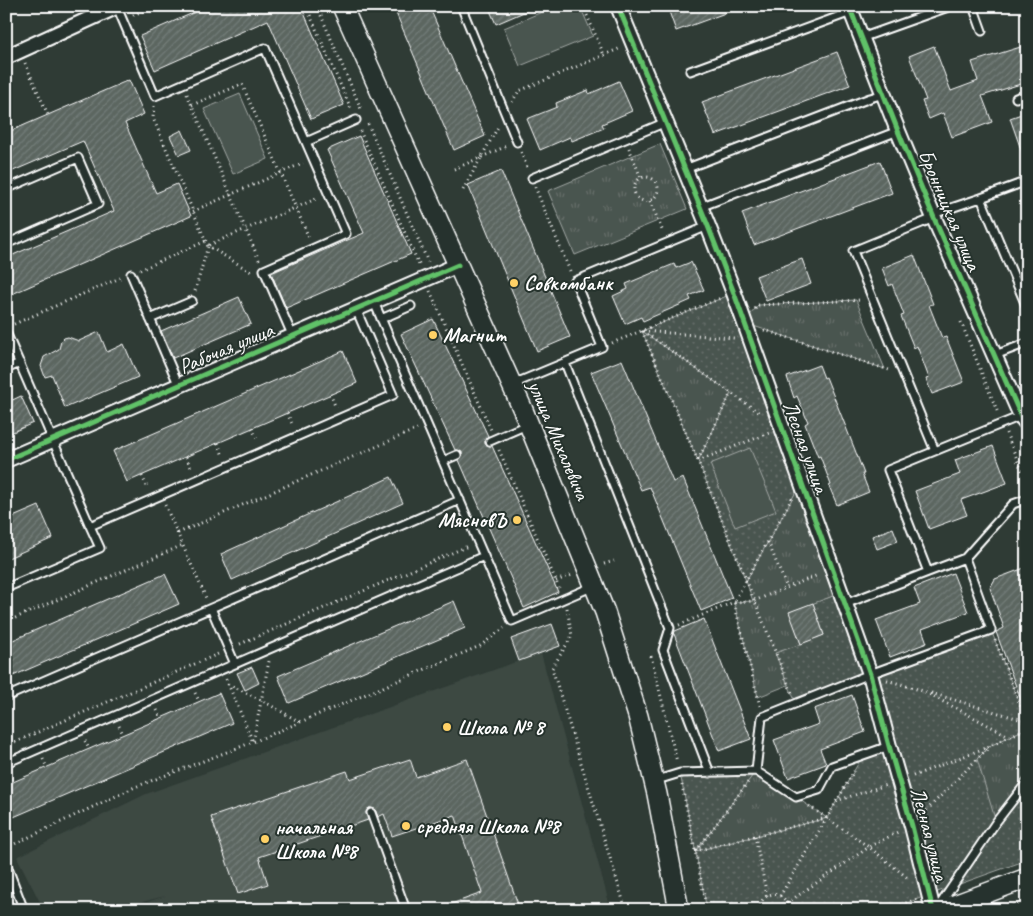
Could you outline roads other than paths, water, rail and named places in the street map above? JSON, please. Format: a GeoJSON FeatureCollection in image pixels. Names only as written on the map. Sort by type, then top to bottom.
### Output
{"type":"FeatureCollection","features":[{"type":"Feature","properties":{"kind":"main road","name":"улица Михалевича"},"geometry":{"type":"LineString","coordinates":[[342,6],[512,384],[605,612],[638,716],[654,781],[679,910]]}},
{"type":"Feature","properties":{"kind":"main road"},"geometry":{"type":"LineString","coordinates":[[941,910],[1027,878]]}},
{"type":"Feature","properties":{"kind":"street","name":"Лесная улица"},"geometry":{"type":"LineString","coordinates":[[618,6],[734,293],[870,674],[934,910]]}},
{"type":"Feature","properties":{"kind":"street"},"geometry":{"type":"LineString","coordinates":[[6,56],[117,7]]}},
{"type":"Feature","properties":{"kind":"street","name":"Бронницкая улица"},"geometry":{"type":"LineString","coordinates":[[850,9],[898,132],[1024,420]]}},
{"type":"Feature","properties":{"kind":"street","name":"Рабочая улица"},"geometry":{"type":"LineString","coordinates":[[6,460],[458,265]]}},
{"type":"Feature","properties":{"kind":"lane"},"geometry":{"type":"LineString","coordinates":[[461,6],[517,142]]}},
{"type":"Feature","properties":{"kind":"lane"},"geometry":{"type":"LineString","coordinates":[[861,38],[951,6]]}},
{"type":"Feature","properties":{"kind":"lane"},"geometry":{"type":"LineString","coordinates":[[973,6],[982,31]]}},
{"type":"Feature","properties":{"kind":"lane"},"geometry":{"type":"LineString","coordinates":[[117,7],[155,96],[265,48],[346,234],[264,270],[293,336]]}},
{"type":"Feature","properties":{"kind":"lane"},"geometry":{"type":"LineString","coordinates":[[690,71],[850,9]]}},
{"type":"Feature","properties":{"kind":"lane"},"geometry":{"type":"LineString","coordinates":[[685,169],[884,94]]}},
{"type":"Feature","properties":{"kind":"lane"},"geometry":{"type":"LineString","coordinates":[[1016,98],[1027,94]]}},
{"type":"Feature","properties":{"kind":"lane"},"geometry":{"type":"LineString","coordinates":[[306,142],[356,120]]}},
{"type":"Feature","properties":{"kind":"lane"},"geometry":{"type":"LineString","coordinates":[[532,178],[666,122]]}},
{"type":"Feature","properties":{"kind":"lane"},"geometry":{"type":"LineString","coordinates":[[700,207],[898,132]]}},
{"type":"Feature","properties":{"kind":"lane"},"geometry":{"type":"LineString","coordinates":[[6,189],[78,158],[98,204],[6,244]]}},
{"type":"Feature","properties":{"kind":"lane"},"geometry":{"type":"LineString","coordinates":[[935,450],[853,251],[934,216],[1027,181]]}},
{"type":"Feature","properties":{"kind":"lane"},"geometry":{"type":"LineString","coordinates":[[981,198],[1027,308]]}},
{"type":"Feature","properties":{"kind":"lane"},"geometry":{"type":"LineString","coordinates":[[512,384],[602,347],[574,281],[708,226]]}},
{"type":"Feature","properties":{"kind":"lane"},"geometry":{"type":"LineString","coordinates":[[130,274],[179,386]]}},
{"type":"Feature","properties":{"kind":"lane"},"geometry":{"type":"LineString","coordinates":[[150,319],[192,301]]}},
{"type":"Feature","properties":{"kind":"lane"},"geometry":{"type":"LineString","coordinates":[[374,302],[512,621],[595,586]]}},
{"type":"Feature","properties":{"kind":"lane"},"geometry":{"type":"LineString","coordinates":[[381,319],[411,306]]}},
{"type":"Feature","properties":{"kind":"lane"},"geometry":{"type":"LineString","coordinates":[[90,526],[393,395],[356,309]]}},
{"type":"Feature","properties":{"kind":"lane"},"geometry":{"type":"LineString","coordinates":[[6,332],[100,548],[6,588]]}},
{"type":"Feature","properties":{"kind":"lane"},"geometry":{"type":"LineString","coordinates":[[995,355],[1027,343]]}},
{"type":"Feature","properties":{"kind":"lane"},"geometry":{"type":"LineString","coordinates":[[6,369],[20,363]]}},
{"type":"Feature","properties":{"kind":"lane"},"geometry":{"type":"LineString","coordinates":[[564,363],[670,628],[663,650],[710,773]]}},
{"type":"Feature","properties":{"kind":"lane"},"geometry":{"type":"LineString","coordinates":[[928,572],[888,470],[935,450],[1024,420]]}},
{"type":"Feature","properties":{"kind":"lane"},"geometry":{"type":"LineString","coordinates":[[492,440],[529,424]]}},
{"type":"Feature","properties":{"kind":"lane"},"geometry":{"type":"LineString","coordinates":[[443,462],[457,455]]}},
{"type":"Feature","properties":{"kind":"lane"},"geometry":{"type":"LineString","coordinates":[[845,604],[965,558],[1013,504],[1027,498]]}},
{"type":"Feature","properties":{"kind":"lane"},"geometry":{"type":"LineString","coordinates":[[6,697],[460,500]]}},
{"type":"Feature","properties":{"kind":"lane"},"geometry":{"type":"LineString","coordinates":[[6,763],[484,556]]}},
{"type":"Feature","properties":{"kind":"lane"},"geometry":{"type":"LineString","coordinates":[[756,771],[762,717],[870,674],[991,630],[965,558]]}},
{"type":"Feature","properties":{"kind":"lane"},"geometry":{"type":"LineString","coordinates":[[211,608],[235,664]]}},
{"type":"Feature","properties":{"kind":"lane"},"geometry":{"type":"LineString","coordinates":[[654,781],[680,773],[756,771],[796,797],[819,790],[832,766],[889,746]]}},
{"type":"Feature","properties":{"kind":"lane"},"geometry":{"type":"LineString","coordinates":[[934,910],[996,822],[1027,782]]}},
{"type":"Feature","properties":{"kind":"lane"},"geometry":{"type":"LineString","coordinates":[[371,812],[406,910]]}},
{"type":"Feature","properties":{"kind":"lane"},"geometry":{"type":"LineString","coordinates":[[6,863],[22,905],[22,910]]}},
{"type":"Feature","properties":{"kind":"place","name":"Совкомбанк"},"geometry":{"type":"Point","coordinates":[514,283]}},
{"type":"Feature","properties":{"kind":"place","name":"Магнит"},"geometry":{"type":"Point","coordinates":[433,335]}},
{"type":"Feature","properties":{"kind":"place","name":"МясновЪ"},"geometry":{"type":"Point","coordinates":[517,520]}},
{"type":"Feature","properties":{"kind":"place","name":"Школа № 8"},"geometry":{"type":"Point","coordinates":[447,727]}},
{"type":"Feature","properties":{"kind":"place","name":"средняя Школа №8"},"geometry":{"type":"Point","coordinates":[406,826]}},
{"type":"Feature","properties":{"kind":"place","name":"начальная Школа №8"},"geometry":{"type":"Point","coordinates":[265,839]}}]}
